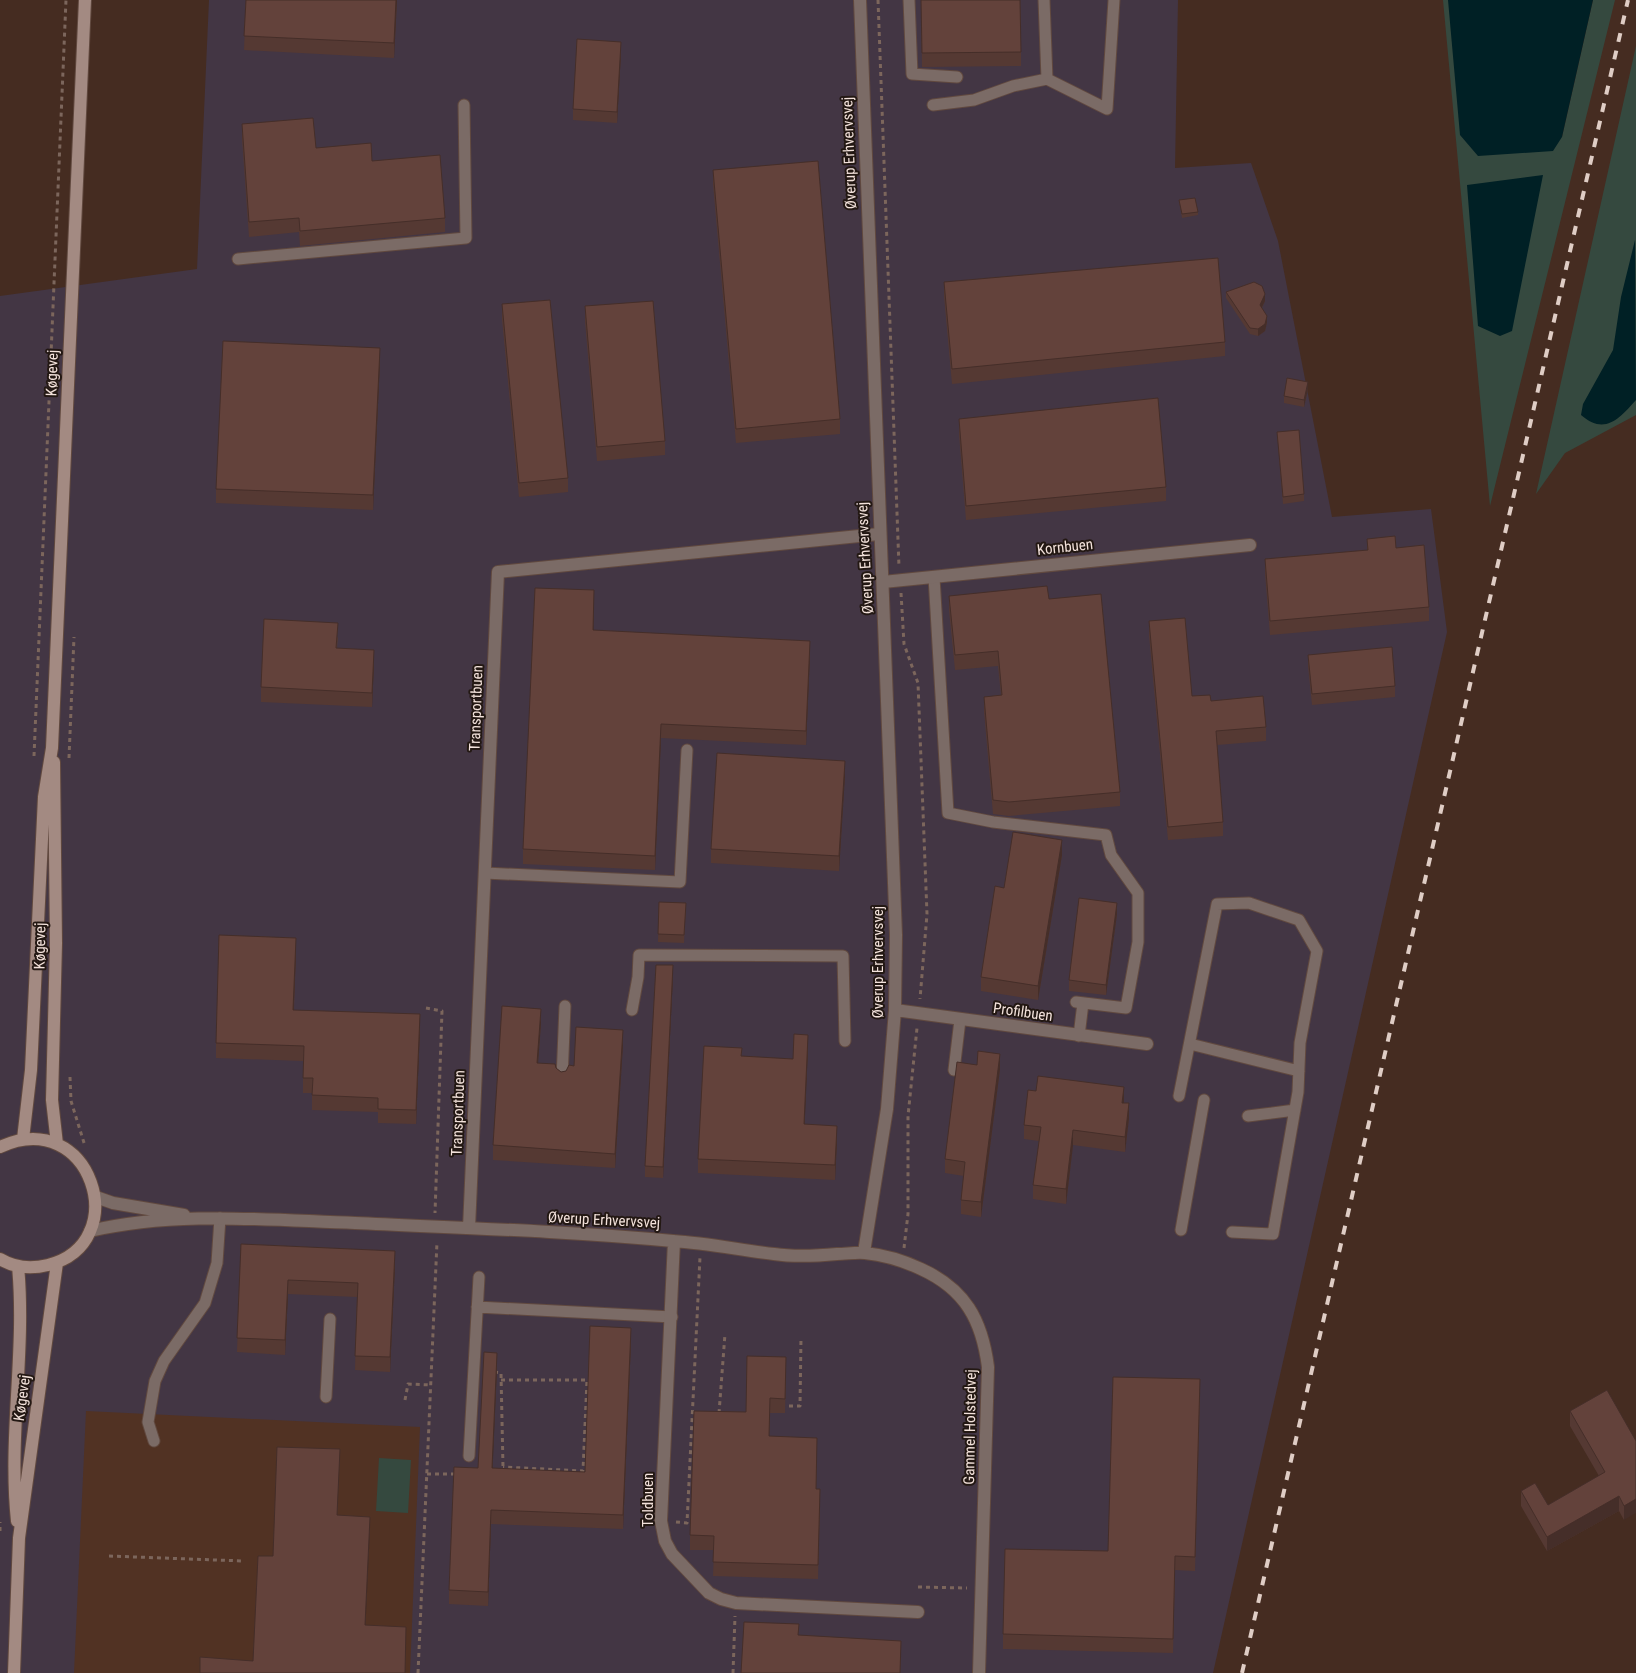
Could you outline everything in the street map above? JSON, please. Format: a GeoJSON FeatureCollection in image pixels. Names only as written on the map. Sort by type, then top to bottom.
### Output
{"type":"FeatureCollection","features":[{"type":"Feature","properties":{"kind":"street","name":"Køgevej"},"geometry":{"type":"LineString","coordinates":[[24,1139],[31,1070],[44,797],[52,748],[85,0]]}},
{"type":"Feature","properties":{"kind":"street","name":"Øverup Erhvervsvej"},"geometry":{"type":"LineString","coordinates":[[96,1197],[113,1204],[196,1217],[469,1228],[674,1241],[777,1255],[864,1252],[887,1109],[895,1010],[896,934],[883,582],[879,534],[860,0]]}},
{"type":"Feature","properties":{"kind":"street","name":"Transportbuen"},"geometry":{"type":"LineString","coordinates":[[469,1228],[498,572],[879,534]]}},
{"type":"Feature","properties":{"kind":"street","name":"Kornbuen"},"geometry":{"type":"LineString","coordinates":[[883,582],[1250,545]]}},
{"type":"Feature","properties":{"kind":"street","name":"Køgevej"},"geometry":{"type":"LineString","coordinates":[[52,748],[56,793],[56,943],[52,1100],[57,1144]]}},
{"type":"Feature","properties":{"kind":"street","name":"Profilbuen"},"geometry":{"type":"LineString","coordinates":[[895,1010],[1147,1044]]}},
{"type":"Feature","properties":{"kind":"street"},"geometry":{"type":"LineString","coordinates":[[0,1147],[24,1139],[40,1139],[57,1144],[69,1151],[88,1171],[96,1197],[95,1214],[90,1230],[76,1250],[57,1263],[38,1268],[18,1266],[0,1259]]}},
{"type":"Feature","properties":{"kind":"street","name":"Øverup Erhvervsvej"},"geometry":{"type":"LineString","coordinates":[[90,1230],[123,1224],[196,1217]]}},
{"type":"Feature","properties":{"kind":"street","name":"Toldbuen"},"geometry":{"type":"LineString","coordinates":[[674,1241],[672,1317],[661,1520],[665,1541],[672,1554],[709,1593],[736,1603],[918,1612]]}},
{"type":"Feature","properties":{"kind":"street","name":"Gammel Holstedvej"},"geometry":{"type":"LineString","coordinates":[[864,1252],[903,1261],[939,1278],[955,1291],[972,1312],[985,1343],[988,1367],[979,1673]]}},
{"type":"Feature","properties":{"kind":"street","name":"Køgevej"},"geometry":{"type":"LineString","coordinates":[[19,1538],[57,1263]]}},
{"type":"Feature","properties":{"kind":"street","name":"Køgevej"},"geometry":{"type":"LineString","coordinates":[[14,1673],[19,1538],[15,1470],[21,1335],[18,1266]]}},
{"type":"Feature","properties":{"kind":"lane"},"geometry":{"type":"LineString","coordinates":[[909,0],[912,74],[957,76]]}},
{"type":"Feature","properties":{"kind":"lane"},"geometry":{"type":"LineString","coordinates":[[1044,0],[1047,79]]}},
{"type":"Feature","properties":{"kind":"lane"},"geometry":{"type":"LineString","coordinates":[[933,105],[974,100],[1013,86],[1047,79],[1107,109],[1114,0]]}},
{"type":"Feature","properties":{"kind":"lane"},"geometry":{"type":"LineString","coordinates":[[238,259],[466,238],[464,105]]}},
{"type":"Feature","properties":{"kind":"lane"},"geometry":{"type":"LineString","coordinates":[[934,577],[948,813],[993,822],[1106,835],[1111,855],[1138,893],[1138,942],[1126,1008],[1079,1002],[1079,1036]]}},
{"type":"Feature","properties":{"kind":"lane"},"geometry":{"type":"LineString","coordinates":[[485,873],[506,872],[680,882],[687,750]]}},
{"type":"Feature","properties":{"kind":"lane"},"geometry":{"type":"LineString","coordinates":[[1179,1096],[1217,904],[1249,903],[1299,920],[1317,951],[1300,1043],[1295,1110],[1273,1234],[1232,1232]]}},
{"type":"Feature","properties":{"kind":"lane"},"geometry":{"type":"LineString","coordinates":[[632,1010],[638,977],[639,955],[843,956],[845,1041]]}},
{"type":"Feature","properties":{"kind":"lane"},"geometry":{"type":"LineString","coordinates":[[562,1079],[565,1006]]}},
{"type":"Feature","properties":{"kind":"lane"},"geometry":{"type":"LineString","coordinates":[[954,1070],[960,1020]]}},
{"type":"Feature","properties":{"kind":"lane"},"geometry":{"type":"LineString","coordinates":[[1190,1044],[1298,1071]]}},
{"type":"Feature","properties":{"kind":"lane"},"geometry":{"type":"LineString","coordinates":[[1181,1230],[1204,1100]]}},
{"type":"Feature","properties":{"kind":"lane"},"geometry":{"type":"LineString","coordinates":[[1248,1116],[1295,1110]]}},
{"type":"Feature","properties":{"kind":"lane"},"geometry":{"type":"LineString","coordinates":[[154,1441],[148,1422],[155,1381],[164,1361],[205,1303],[217,1263],[220,1218]]}},
{"type":"Feature","properties":{"kind":"lane"},"geometry":{"type":"LineString","coordinates":[[470,1456],[479,1277]]}},
{"type":"Feature","properties":{"kind":"lane"},"geometry":{"type":"LineString","coordinates":[[477,1307],[672,1317]]}},
{"type":"Feature","properties":{"kind":"lane"},"geometry":{"type":"LineString","coordinates":[[326,1397],[330,1318]]}},
{"type":"Feature","properties":{"kind":"path"},"geometry":{"type":"LineString","coordinates":[[33,760],[66,0]]}},
{"type":"Feature","properties":{"kind":"path"},"geometry":{"type":"LineString","coordinates":[[878,0],[900,580],[904,644],[918,682],[927,914],[908,1116],[908,1214],[903,1261]]}},
{"type":"Feature","properties":{"kind":"path"},"geometry":{"type":"LineString","coordinates":[[69,768],[74,633]]}},
{"type":"Feature","properties":{"kind":"path"},"geometry":{"type":"LineString","coordinates":[[418,1673],[438,1227],[434,1207],[442,1011],[426,1008]]}},
{"type":"Feature","properties":{"kind":"path"},"geometry":{"type":"LineString","coordinates":[[70,1074],[70,1102],[87,1150],[78,1143]]}},
{"type":"Feature","properties":{"kind":"path"},"geometry":{"type":"LineString","coordinates":[[661,1520],[687,1522],[701,1244]]}},
{"type":"Feature","properties":{"kind":"path"},"geometry":{"type":"LineString","coordinates":[[719,1413],[725,1334]]}},
{"type":"Feature","properties":{"kind":"path"},"geometry":{"type":"LineString","coordinates":[[789,1406],[800,1406],[801,1337]]}},
{"type":"Feature","properties":{"kind":"path"},"geometry":{"type":"LineString","coordinates":[[501,1380],[587,1380],[583,1471],[502,1467]]}},
{"type":"Feature","properties":{"kind":"path"},"geometry":{"type":"LineString","coordinates":[[405,1400],[408,1384],[431,1385]]}},
{"type":"Feature","properties":{"kind":"path"},"geometry":{"type":"LineString","coordinates":[[692,1412],[701,1413]]}},
{"type":"Feature","properties":{"kind":"path"},"geometry":{"type":"LineString","coordinates":[[710,1413],[726,1413]]}},
{"type":"Feature","properties":{"kind":"path"},"geometry":{"type":"LineString","coordinates":[[109,1556],[244,1561]]}},
{"type":"Feature","properties":{"kind":"path"},"geometry":{"type":"LineString","coordinates":[[918,1586],[982,1588]]}},
{"type":"Feature","properties":{"kind":"path"},"geometry":{"type":"LineString","coordinates":[[733,1673],[736,1603]]}},
{"type":"Feature","properties":{"kind":"shaded area"},"geometry":{"type":"Polygon","coordinates":[[[209,0],[1178,0],[1175,168],[1251,163],[1278,241],[1332,517],[1431,509],[1447,632],[1213,1673],[0,1673],[0,296],[197,269],[209,0]]]}},
{"type":"Feature","properties":{"kind":"shaded area"},"geometry":{"type":"Polygon","coordinates":[[[86,1411],[420,1427],[410,1673],[74,1673],[86,1411]]]}},
{"type":"Feature","properties":{"kind":"green space"},"geometry":{"type":"Polygon","coordinates":[[[1443,0],[1448,0],[1562,137],[1593,0],[1615,0],[1490,506],[1443,0]]]}},
{"type":"Feature","properties":{"kind":"green space"},"geometry":{"type":"Polygon","coordinates":[[[1636,46],[1636,415],[1565,453],[1536,494],[1636,46]]]}},
{"type":"Feature","properties":{"kind":"green space"},"geometry":{"type":"Polygon","coordinates":[[[379,1458],[411,1460],[408,1513],[376,1511],[379,1458]]]}},
{"type":"Feature","properties":{"kind":"water"},"geometry":{"type":"Polygon","coordinates":[[[1448,0],[1593,0],[1562,137],[1553,151],[1478,156],[1460,135],[1448,0]]]}},
{"type":"Feature","properties":{"kind":"water"},"geometry":{"type":"Polygon","coordinates":[[[1543,175],[1512,331],[1500,336],[1478,326],[1467,185],[1543,175]]]}},
{"type":"Feature","properties":{"kind":"water"},"geometry":{"type":"Polygon","coordinates":[[[1635,240],[1636,400],[1618,418],[1605,424],[1597,424],[1581,415],[1583,404],[1613,350],[1621,297],[1635,240]]]}},
{"type":"Feature","properties":{"kind":"building"},"geometry":{"type":"Polygon","coordinates":[[[246,0],[396,0],[394,43],[244,36],[246,0]]]}},
{"type":"Feature","properties":{"kind":"building"},"geometry":{"type":"Polygon","coordinates":[[[921,0],[1020,0],[1021,52],[922,53],[921,0]]]}},
{"type":"Feature","properties":{"kind":"building"},"geometry":{"type":"Polygon","coordinates":[[[577,39],[621,42],[617,112],[573,109],[577,39]]]}},
{"type":"Feature","properties":{"kind":"building"},"geometry":{"type":"Polygon","coordinates":[[[313,118],[316,148],[371,143],[372,161],[440,155],[445,218],[300,231],[299,218],[249,222],[242,124],[313,118]]]}},
{"type":"Feature","properties":{"kind":"building"},"geometry":{"type":"Polygon","coordinates":[[[818,161],[840,419],[736,429],[713,170],[818,161]]]}},
{"type":"Feature","properties":{"kind":"building"},"geometry":{"type":"Polygon","coordinates":[[[1195,198],[1198,212],[1182,214],[1179,200],[1195,198]]]}},
{"type":"Feature","properties":{"kind":"building"},"geometry":{"type":"Polygon","coordinates":[[[1218,258],[1225,342],[952,369],[944,282],[1218,258]]]}},
{"type":"Feature","properties":{"kind":"building"},"geometry":{"type":"Polygon","coordinates":[[[1254,282],[1262,286],[1265,294],[1260,305],[1267,316],[1265,324],[1258,329],[1250,328],[1226,292],[1254,282]]]}},
{"type":"Feature","properties":{"kind":"building"},"geometry":{"type":"Polygon","coordinates":[[[550,300],[568,478],[519,483],[502,304],[550,300]]]}},
{"type":"Feature","properties":{"kind":"building"},"geometry":{"type":"Polygon","coordinates":[[[653,301],[665,441],[597,447],[585,306],[653,301]]]}},
{"type":"Feature","properties":{"kind":"building"},"geometry":{"type":"Polygon","coordinates":[[[223,341],[380,348],[373,495],[216,489],[223,341]]]}},
{"type":"Feature","properties":{"kind":"building"},"geometry":{"type":"Polygon","coordinates":[[[1287,378],[1308,382],[1304,400],[1284,396],[1287,378]]]}},
{"type":"Feature","properties":{"kind":"building"},"geometry":{"type":"Polygon","coordinates":[[[1158,398],[1166,487],[966,506],[959,419],[1158,398]]]}},
{"type":"Feature","properties":{"kind":"building"},"geometry":{"type":"Polygon","coordinates":[[[1299,430],[1304,494],[1283,497],[1277,432],[1299,430]]]}},
{"type":"Feature","properties":{"kind":"building"},"geometry":{"type":"Polygon","coordinates":[[[1395,536],[1396,548],[1424,545],[1429,607],[1270,621],[1265,559],[1368,550],[1367,539],[1395,536]]]}},
{"type":"Feature","properties":{"kind":"building"},"geometry":{"type":"Polygon","coordinates":[[[1047,586],[1049,599],[1101,594],[1120,792],[1009,802],[993,800],[984,697],[1002,695],[998,651],[955,655],[949,596],[1047,586]]]}},
{"type":"Feature","properties":{"kind":"building"},"geometry":{"type":"Polygon","coordinates":[[[535,588],[594,590],[593,630],[810,641],[806,731],[661,724],[655,856],[523,849],[535,588]]]}},
{"type":"Feature","properties":{"kind":"building"},"geometry":{"type":"Polygon","coordinates":[[[1185,618],[1192,696],[1210,695],[1211,701],[1263,696],[1266,727],[1216,731],[1223,822],[1168,827],[1149,621],[1185,618]]]}},
{"type":"Feature","properties":{"kind":"building"},"geometry":{"type":"Polygon","coordinates":[[[264,619],[338,623],[336,648],[374,650],[372,693],[261,687],[264,619]]]}},
{"type":"Feature","properties":{"kind":"building"},"geometry":{"type":"Polygon","coordinates":[[[1392,647],[1395,686],[1312,694],[1308,655],[1392,647]]]}},
{"type":"Feature","properties":{"kind":"building"},"geometry":{"type":"Polygon","coordinates":[[[717,753],[845,761],[839,856],[711,849],[717,753]]]}},
{"type":"Feature","properties":{"kind":"building"},"geometry":{"type":"Polygon","coordinates":[[[1013,832],[1062,840],[1038,986],[981,977],[995,886],[1004,888],[1013,832]]]}},
{"type":"Feature","properties":{"kind":"building"},"geometry":{"type":"Polygon","coordinates":[[[1079,898],[1117,903],[1106,985],[1069,980],[1079,898]]]}},
{"type":"Feature","properties":{"kind":"building"},"geometry":{"type":"Polygon","coordinates":[[[659,902],[686,903],[684,935],[658,934],[659,902]]]}},
{"type":"Feature","properties":{"kind":"building"},"geometry":{"type":"Polygon","coordinates":[[[219,935],[296,938],[293,1010],[420,1014],[416,1110],[378,1109],[378,1098],[312,1095],[313,1078],[303,1078],[304,1046],[216,1043],[219,935]]]}},
{"type":"Feature","properties":{"kind":"building"},"geometry":{"type":"Polygon","coordinates":[[[656,965],[673,965],[663,1167],[645,1166],[656,965]]]}},
{"type":"Feature","properties":{"kind":"building"},"geometry":{"type":"Polygon","coordinates":[[[502,1006],[541,1009],[537,1063],[555,1064],[556,1068],[561,1072],[566,1071],[569,1065],[574,1066],[576,1027],[623,1030],[615,1154],[493,1145],[502,1006]]]}},
{"type":"Feature","properties":{"kind":"building"},"geometry":{"type":"Polygon","coordinates":[[[794,1034],[808,1035],[804,1124],[837,1126],[835,1165],[698,1159],[704,1046],[742,1048],[741,1056],[793,1059],[794,1034]]]}},
{"type":"Feature","properties":{"kind":"building"},"geometry":{"type":"Polygon","coordinates":[[[978,1051],[1000,1054],[981,1202],[961,1200],[965,1162],[945,1159],[957,1062],[977,1065],[978,1051]]]}},
{"type":"Feature","properties":{"kind":"building"},"geometry":{"type":"Polygon","coordinates":[[[1038,1076],[1124,1087],[1122,1103],[1129,1103],[1125,1137],[1073,1130],[1066,1189],[1033,1185],[1041,1127],[1024,1125],[1028,1090],[1036,1091],[1038,1076]]]}},
{"type":"Feature","properties":{"kind":"building"},"geometry":{"type":"Polygon","coordinates":[[[241,1244],[395,1251],[390,1357],[355,1356],[358,1283],[288,1280],[285,1340],[237,1338],[241,1244]]]}},
{"type":"Feature","properties":{"kind":"building"},"geometry":{"type":"Polygon","coordinates":[[[590,1326],[631,1328],[623,1515],[491,1510],[488,1592],[449,1590],[454,1467],[478,1468],[484,1352],[497,1353],[492,1468],[585,1472],[590,1326]]]}},
{"type":"Feature","properties":{"kind":"building"},"geometry":{"type":"Polygon","coordinates":[[[747,1356],[786,1357],[785,1399],[770,1398],[769,1436],[817,1438],[816,1489],[820,1489],[818,1565],[713,1562],[714,1536],[690,1535],[694,1411],[746,1412],[747,1356]]]}},
{"type":"Feature","properties":{"kind":"building"},"geometry":{"type":"Polygon","coordinates":[[[1113,1377],[1200,1379],[1195,1557],[1175,1556],[1173,1639],[1003,1634],[1005,1549],[1108,1551],[1113,1377]]]}},
{"type":"Feature","properties":{"kind":"building"},"geometry":{"type":"Polygon","coordinates":[[[1607,1390],[1636,1441],[1636,1499],[1624,1506],[1619,1496],[1547,1537],[1521,1491],[1535,1483],[1548,1505],[1605,1472],[1570,1411],[1607,1390]]]}},
{"type":"Feature","properties":{"kind":"building"},"geometry":{"type":"Polygon","coordinates":[[[277,1447],[340,1449],[337,1515],[370,1517],[365,1625],[406,1627],[405,1673],[200,1673],[200,1657],[253,1661],[258,1556],[273,1556],[277,1447]]]}},
{"type":"Feature","properties":{"kind":"building"},"geometry":{"type":"Polygon","coordinates":[[[744,1622],[799,1624],[798,1635],[901,1641],[900,1673],[741,1673],[744,1622]]]}},
{"type":"Feature","properties":{"kind":"railway"},"geometry":{"type":"LineString","coordinates":[[1242,1673],[1628,0]]}}]}
